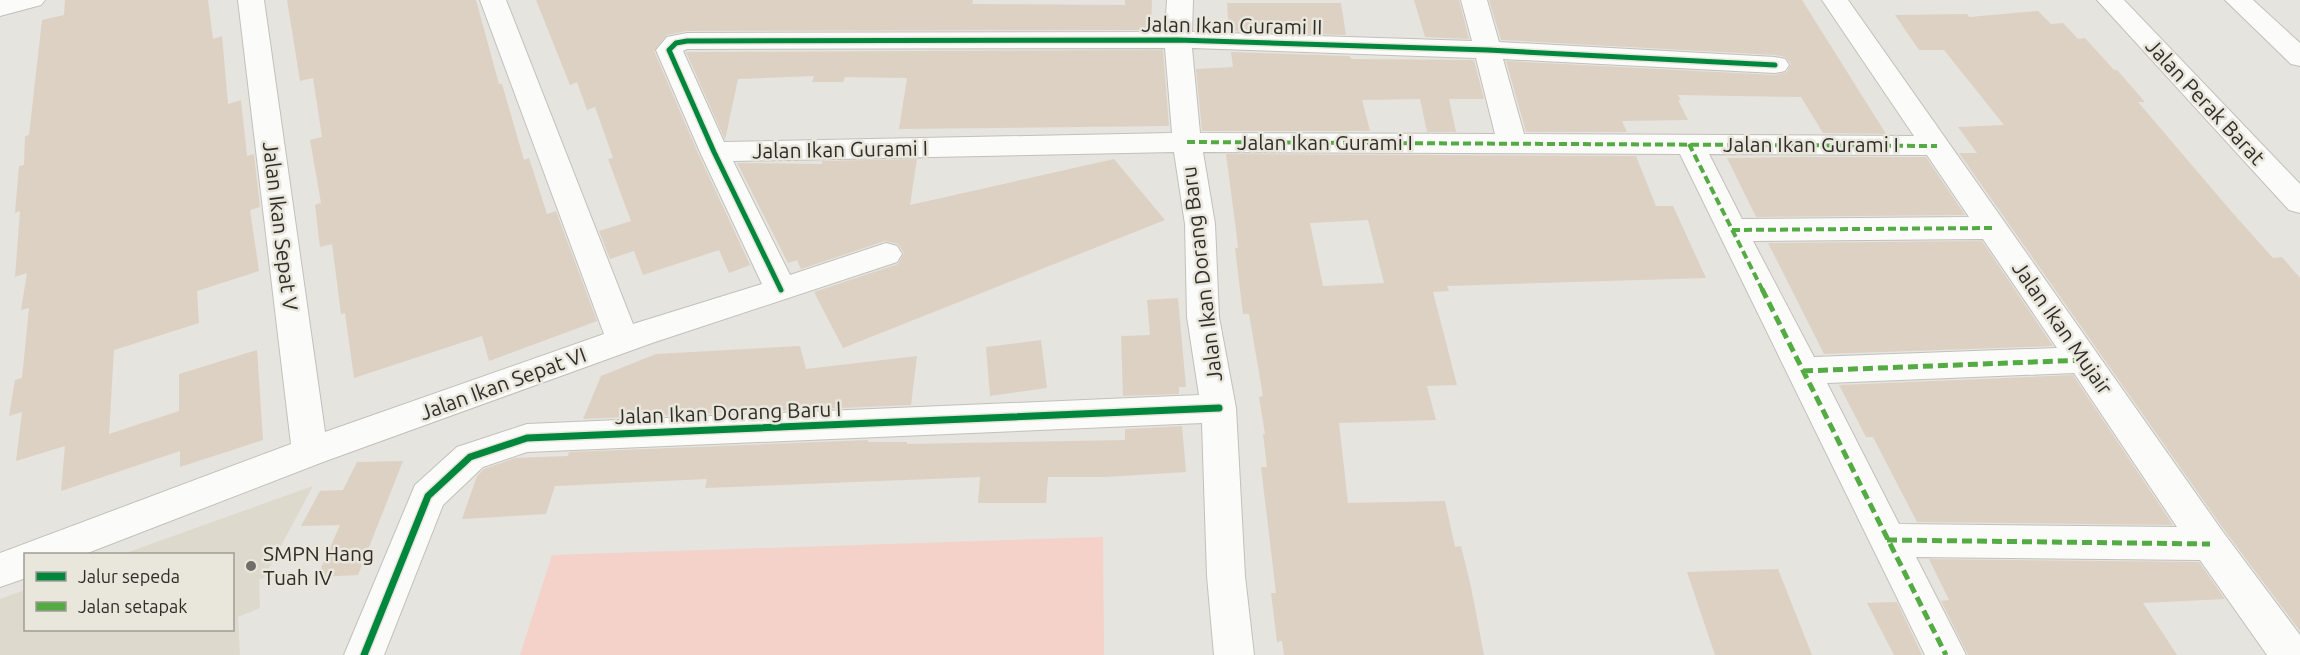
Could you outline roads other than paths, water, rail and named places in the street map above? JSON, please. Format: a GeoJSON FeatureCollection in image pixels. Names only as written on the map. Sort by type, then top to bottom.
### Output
{"type":"FeatureCollection","features":[{"type":"Feature","properties":{"kind":"main road"},"geometry":{"type":"LineString","coordinates":[[0,8],[32,0]]}},
{"type":"Feature","properties":{"kind":"main road","name":"Jalan Ikan Sepat V"},"geometry":{"type":"LineString","coordinates":[[251,0],[310,452]]}},
{"type":"Feature","properties":{"kind":"main road"},"geometry":{"type":"LineString","coordinates":[[493,0],[623,341]]}},
{"type":"Feature","properties":{"kind":"main road","name":"Jalan Ikan Dorang Baru"},"geometry":{"type":"LineString","coordinates":[[1180,0],[1178,40],[1186,142],[1200,224],[1203,317],[1219,408],[1226,576],[1234,655]]}},
{"type":"Feature","properties":{"kind":"main road"},"geometry":{"type":"LineString","coordinates":[[1474,0],[1512,143]]}},
{"type":"Feature","properties":{"kind":"main road","name":"Jalan Ikan Mujair"},"geometry":{"type":"LineString","coordinates":[[1835,0],[2210,544],[2291,655]]}},
{"type":"Feature","properties":{"kind":"main road","name":"Jalan Perak Barat"},"geometry":{"type":"LineString","coordinates":[[2110,0],[2300,203]]}},
{"type":"Feature","properties":{"kind":"main road"},"geometry":{"type":"LineString","coordinates":[[2238,0],[2300,58]]}},
{"type":"Feature","properties":{"kind":"main road","name":"Jalan Ikan Gurami II"},"geometry":{"type":"LineString","coordinates":[[714,152],[669,50],[676,43],[687,41],[1178,40],[1488,50],[1775,65]]}},
{"type":"Feature","properties":{"kind":"main road","name":"Jalan Ikan Gurami I"},"geometry":{"type":"LineString","coordinates":[[714,152],[1186,142],[1937,146]]}},
{"type":"Feature","properties":{"kind":"main road"},"geometry":{"type":"LineString","coordinates":[[1689,144],[1946,655]]}},
{"type":"Feature","properties":{"kind":"main road"},"geometry":{"type":"LineString","coordinates":[[714,152],[781,290]]}},
{"type":"Feature","properties":{"kind":"main road"},"geometry":{"type":"LineString","coordinates":[[1732,230],[1993,228]]}},
{"type":"Feature","properties":{"kind":"main road","name":"Jalan Ikan Sepat VI"},"geometry":{"type":"LineString","coordinates":[[47,553],[310,452],[623,341],[886,254]]}},
{"type":"Feature","properties":{"kind":"main road"},"geometry":{"type":"LineString","coordinates":[[1803,371],[2085,360]]}},
{"type":"Feature","properties":{"kind":"main road","name":"Jalan Ikan Dorang Baru I"},"geometry":{"type":"LineString","coordinates":[[364,655],[428,496],[470,457],[527,438],[1219,408]]}},
{"type":"Feature","properties":{"kind":"main road"},"geometry":{"type":"LineString","coordinates":[[1887,540],[2210,544]]}},
{"type":"Feature","properties":{"kind":"main road"},"geometry":{"type":"LineString","coordinates":[[0,570],[24,562]]}},
{"type":"Feature","properties":{"kind":"place","name":"SMPN Hang Tuah IV"},"geometry":{"type":"Point","coordinates":[251,566]}}]}
